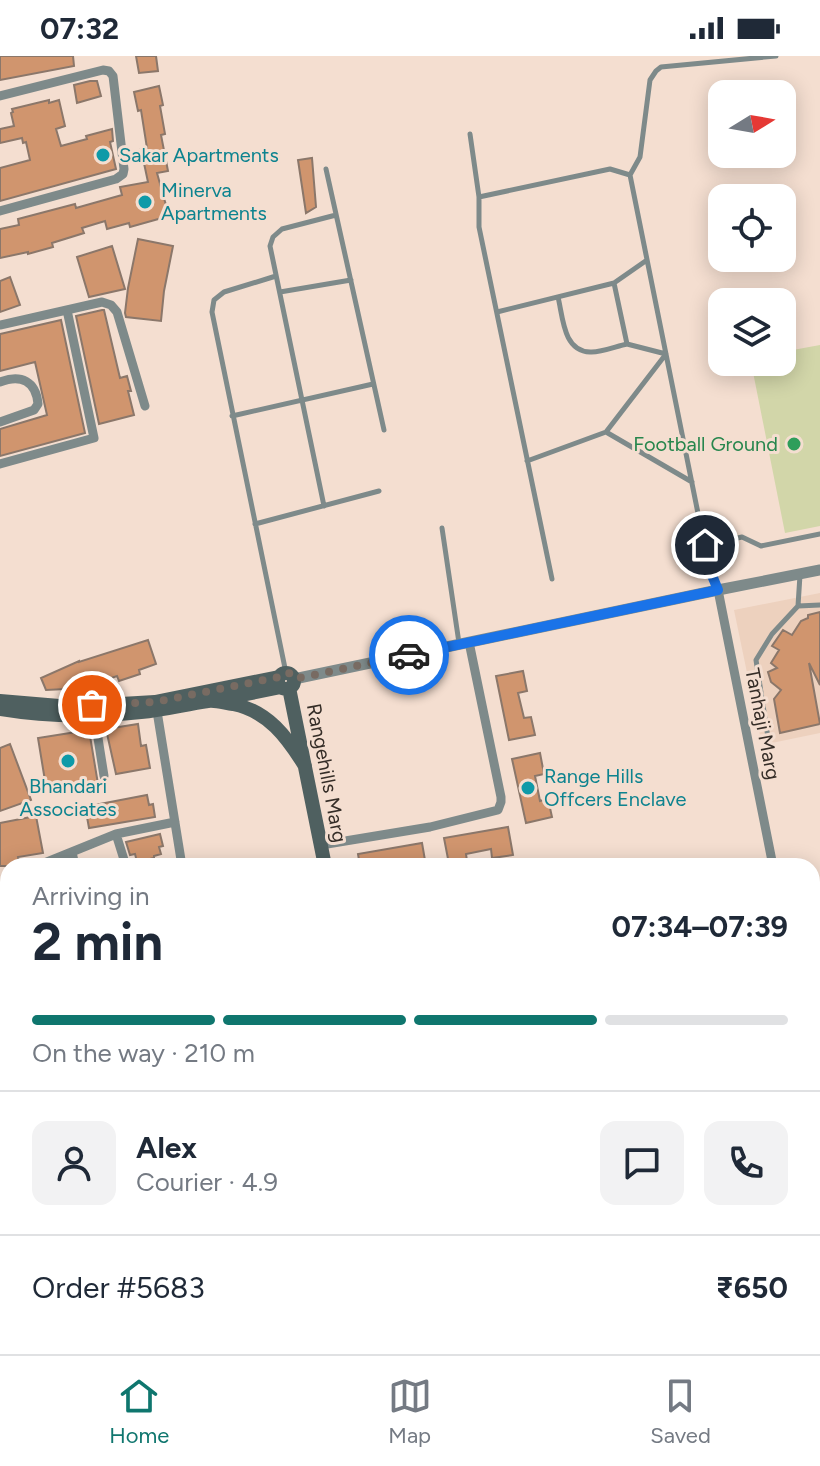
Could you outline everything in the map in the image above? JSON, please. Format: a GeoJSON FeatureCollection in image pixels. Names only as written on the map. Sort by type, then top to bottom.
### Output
{"type":"FeatureCollection","features":[{"type":"Feature","properties":{"kind":"main road"},"geometry":{"type":"LineString","coordinates":[[156,706],[186,696],[286,681]]}},
{"type":"Feature","properties":{"kind":"main road"},"geometry":{"type":"LineString","coordinates":[[0,709],[28,714],[212,701],[286,681]]}},
{"type":"Feature","properties":{"kind":"main road","name":"Rangehills Marg"},"geometry":{"type":"LineString","coordinates":[[286,681],[323,858]]}},
{"type":"Feature","properties":{"kind":"main road"},"geometry":{"type":"LineString","coordinates":[[0,701],[93,711]]}},
{"type":"Feature","properties":{"kind":"main road"},"geometry":{"type":"LineString","coordinates":[[212,701],[241,706],[272,723],[287,738],[305,766]]}},
{"type":"Feature","properties":{"kind":"street"},"geometry":{"type":"LineString","coordinates":[[0,96],[109,71],[113,76],[124,169],[116,179],[0,211]]}},
{"type":"Feature","properties":{"kind":"street"},"geometry":{"type":"LineString","coordinates":[[0,325],[102,302],[114,308],[145,406]]}},
{"type":"Feature","properties":{"kind":"street"},"geometry":{"type":"LineString","coordinates":[[0,464],[94,438],[67,310]]}},
{"type":"Feature","properties":{"kind":"street"},"geometry":{"type":"LineString","coordinates":[[0,382],[10,378],[30,384],[37,392],[38,404],[34,410],[0,422]]}},
{"type":"Feature","properties":{"kind":"street"},"geometry":{"type":"LineString","coordinates":[[286,681],[820,570]]}},
{"type":"Feature","properties":{"kind":"street","name":"Tanhaji Marg"},"geometry":{"type":"LineString","coordinates":[[718,590],[771,858]]}},
{"type":"Feature","properties":{"kind":"street"},"geometry":{"type":"LineString","coordinates":[[321,845],[430,827],[498,810],[501,797],[464,643]]}},
{"type":"Feature","properties":{"kind":"street"},"geometry":{"type":"LineString","coordinates":[[156,706],[181,858]]}},
{"type":"Feature","properties":{"kind":"street"},"geometry":{"type":"LineString","coordinates":[[93,711],[104,776]]}},
{"type":"Feature","properties":{"kind":"street"},"geometry":{"type":"LineString","coordinates":[[57,858],[116,834],[175,822]]}},
{"type":"Feature","properties":{"kind":"street"},"geometry":{"type":"LineString","coordinates":[[116,834],[124,858]]}},
{"type":"Feature","properties":{"kind":"street"},"geometry":{"type":"LineString","coordinates":[[72,852],[73,858]]}},
{"type":"Feature","properties":{"kind":"lane"},"geometry":{"type":"LineString","coordinates":[[718,590],[709,568],[630,175],[640,157],[650,80],[656,71],[661,67],[776,56]]}},
{"type":"Feature","properties":{"kind":"lane"},"geometry":{"type":"LineString","coordinates":[[470,134],[479,197],[479,227],[552,579]]}},
{"type":"Feature","properties":{"kind":"lane"},"geometry":{"type":"LineString","coordinates":[[326,169],[384,430]]}},
{"type":"Feature","properties":{"kind":"lane"},"geometry":{"type":"LineString","coordinates":[[479,197],[610,169],[630,175]]}},
{"type":"Feature","properties":{"kind":"lane"},"geometry":{"type":"LineString","coordinates":[[324,506],[270,246],[273,237],[282,229],[336,215]]}},
{"type":"Feature","properties":{"kind":"lane"},"geometry":{"type":"LineString","coordinates":[[497,312],[614,283],[647,260]]}},
{"type":"Feature","properties":{"kind":"lane"},"geometry":{"type":"LineString","coordinates":[[276,276],[224,292],[214,300],[212,312],[286,681]]}},
{"type":"Feature","properties":{"kind":"lane"},"geometry":{"type":"LineString","coordinates":[[280,292],[351,280]]}},
{"type":"Feature","properties":{"kind":"lane"},"geometry":{"type":"LineString","coordinates":[[614,283],[627,344]]}},
{"type":"Feature","properties":{"kind":"lane"},"geometry":{"type":"LineString","coordinates":[[558,297],[566,336],[573,346],[590,352],[627,344],[666,354]]}},
{"type":"Feature","properties":{"kind":"lane"},"geometry":{"type":"LineString","coordinates":[[527,461],[606,432],[666,354]]}},
{"type":"Feature","properties":{"kind":"lane"},"geometry":{"type":"LineString","coordinates":[[232,416],[373,384]]}},
{"type":"Feature","properties":{"kind":"lane"},"geometry":{"type":"LineString","coordinates":[[606,432],[692,482]]}},
{"type":"Feature","properties":{"kind":"lane"},"geometry":{"type":"LineString","coordinates":[[255,524],[379,491]]}},
{"type":"Feature","properties":{"kind":"lane"},"geometry":{"type":"LineString","coordinates":[[442,528],[464,643]]}},
{"type":"Feature","properties":{"kind":"lane"},"geometry":{"type":"LineString","coordinates":[[705,545],[742,537],[761,546],[820,534]]}},
{"type":"Feature","properties":{"kind":"lane"},"geometry":{"type":"LineString","coordinates":[[769,744],[756,660],[772,634],[798,606],[800,574]]}},
{"type":"Feature","properties":{"kind":"lane"},"geometry":{"type":"LineString","coordinates":[[798,606],[820,605]]}},
{"type":"Feature","properties":{"kind":"shaded area"},"geometry":{"type":"Polygon","coordinates":[[[820,593],[820,733],[762,745],[734,610],[820,593]]]}},
{"type":"Feature","properties":{"kind":"green space","name":"Football Ground"},"geometry":{"type":"Polygon","coordinates":[[[820,345],[820,526],[785,533],[754,376],[796,376],[796,349],[820,345]]]}},
{"type":"Feature","properties":{"kind":"building"},"geometry":{"type":"Polygon","coordinates":[[[0,56],[73,56],[74,66],[0,80],[0,56]]]}},
{"type":"Feature","properties":{"kind":"building"},"geometry":{"type":"Polygon","coordinates":[[[136,56],[156,56],[158,71],[139,73],[136,56]]]}},
{"type":"Feature","properties":{"kind":"building"},"geometry":{"type":"Polygon","coordinates":[[[97,81],[101,96],[77,103],[74,85],[97,81]]]}},
{"type":"Feature","properties":{"kind":"building"},"geometry":{"type":"Polygon","coordinates":[[[159,86],[165,134],[161,135],[168,171],[157,173],[169,216],[130,227],[129,223],[107,229],[105,221],[82,228],[84,233],[52,243],[53,247],[0,258],[0,229],[19,225],[18,219],[122,195],[120,187],[148,182],[141,149],[147,148],[141,110],[138,111],[134,92],[159,86]]]}},
{"type":"Feature","properties":{"kind":"building"},"geometry":{"type":"Polygon","coordinates":[[[49,100],[49,103],[59,100],[65,126],[56,129],[61,146],[112,129],[113,141],[110,142],[116,169],[0,201],[0,168],[30,160],[22,138],[0,143],[0,129],[14,126],[12,109],[49,100]]]}},
{"type":"Feature","properties":{"kind":"building"},"geometry":{"type":"Polygon","coordinates":[[[312,158],[316,207],[306,213],[298,160],[312,158]]]}},
{"type":"Feature","properties":{"kind":"building"},"geometry":{"type":"Polygon","coordinates":[[[138,239],[173,246],[161,321],[126,317],[128,288],[138,239]]]}},
{"type":"Feature","properties":{"kind":"building"},"geometry":{"type":"Polygon","coordinates":[[[112,246],[125,289],[89,297],[77,257],[112,246]]]}},
{"type":"Feature","properties":{"kind":"building"},"geometry":{"type":"Polygon","coordinates":[[[10,277],[20,305],[0,312],[0,281],[10,277]]]}},
{"type":"Feature","properties":{"kind":"building"},"geometry":{"type":"Polygon","coordinates":[[[104,310],[120,378],[127,376],[134,415],[99,424],[76,316],[104,310]]]}},
{"type":"Feature","properties":{"kind":"building"},"geometry":{"type":"Polygon","coordinates":[[[61,320],[85,433],[0,456],[0,429],[47,415],[35,362],[0,371],[0,334],[61,320]]]}},
{"type":"Feature","properties":{"kind":"building"},"geometry":{"type":"Polygon","coordinates":[[[820,612],[820,685],[809,663],[820,724],[780,733],[774,699],[781,690],[771,682],[768,672],[777,668],[771,663],[779,650],[772,646],[783,630],[792,635],[808,615],[820,612]]]}},
{"type":"Feature","properties":{"kind":"building"},"geometry":{"type":"Polygon","coordinates":[[[148,640],[156,664],[139,670],[140,674],[119,681],[117,676],[85,687],[86,690],[46,690],[41,678],[79,661],[148,640]]]}},
{"type":"Feature","properties":{"kind":"building","name":"Range Hills Offcers Enclave"},"geometry":{"type":"Polygon","coordinates":[[[523,671],[527,691],[518,693],[524,718],[531,717],[535,735],[509,740],[496,676],[523,671]]]}},
{"type":"Feature","properties":{"kind":"building"},"geometry":{"type":"Polygon","coordinates":[[[138,724],[141,746],[146,745],[150,768],[116,774],[106,729],[138,724]]]}},
{"type":"Feature","properties":{"kind":"building","name":"Bhandari Associates"},"geometry":{"type":"Polygon","coordinates":[[[83,731],[84,737],[90,736],[98,784],[47,793],[38,738],[83,731]]]}},
{"type":"Feature","properties":{"kind":"building"},"geometry":{"type":"Polygon","coordinates":[[[10,744],[31,800],[0,811],[0,748],[10,744]]]}},
{"type":"Feature","properties":{"kind":"building","name":"Range Hills Offcers Enclave"},"geometry":{"type":"Polygon","coordinates":[[[540,753],[544,774],[535,776],[540,801],[548,799],[552,817],[526,823],[512,759],[540,753]]]}},
{"type":"Feature","properties":{"kind":"building"},"geometry":{"type":"Polygon","coordinates":[[[147,795],[149,805],[153,804],[155,817],[89,828],[89,806],[147,795]]]}},
{"type":"Feature","properties":{"kind":"building"},"geometry":{"type":"Polygon","coordinates":[[[36,816],[43,853],[0,858],[0,823],[36,816]]]}},
{"type":"Feature","properties":{"kind":"building","name":"Range Hills Offcers Enclave"},"geometry":{"type":"Polygon","coordinates":[[[508,827],[513,855],[492,858],[491,849],[466,854],[467,858],[448,858],[444,838],[508,827]]]}},
{"type":"Feature","properties":{"kind":"building"},"geometry":{"type":"Polygon","coordinates":[[[160,834],[163,846],[159,847],[161,854],[154,858],[136,858],[135,854],[130,855],[126,842],[160,834]]]}},
{"type":"Feature","properties":{"kind":"building"},"geometry":{"type":"Polygon","coordinates":[[[422,843],[425,858],[359,858],[358,854],[422,843]]]}},
{"type":"Feature","properties":{"kind":"way so far"},"geometry":{"type":"LineString","coordinates":[[92,705],[155,702],[279,677],[283,673],[289,673],[294,679],[409,655]]}},
{"type":"Feature","properties":{"kind":"place","name":"Sakar Apartments"},"geometry":{"type":"Point","coordinates":[103,155]}},
{"type":"Feature","properties":{"kind":"place","name":"Minerva Apartments"},"geometry":{"type":"Point","coordinates":[145,202]}},
{"type":"Feature","properties":{"kind":"place","name":"Football Ground"},"geometry":{"type":"Point","coordinates":[794,444]}},
{"type":"Feature","properties":{"kind":"place","name":"Bhandari Associates"},"geometry":{"type":"Point","coordinates":[68,761]}},
{"type":"Feature","properties":{"kind":"place","name":"Range Hills Offcers Enclave"},"geometry":{"type":"Point","coordinates":[528,788]}},
{"type":"Feature","properties":{"kind":"route"},"geometry":{"type":"LineString","coordinates":[[409,655],[718,590],[709,568],[705,545]]}}]}
